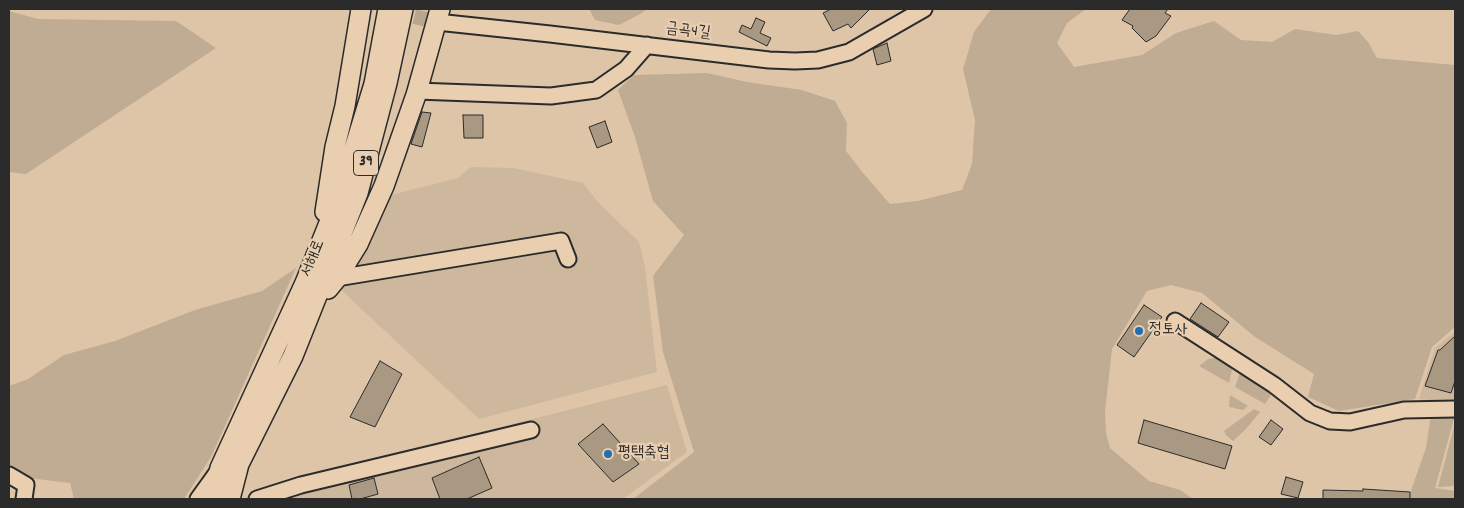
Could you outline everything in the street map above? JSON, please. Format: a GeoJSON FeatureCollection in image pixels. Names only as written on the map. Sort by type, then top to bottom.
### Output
{"type":"FeatureCollection","features":[{"type":"Feature","properties":{"kind":"main road"},"geometry":{"type":"LineString","coordinates":[[320,245],[361,9]]}},
{"type":"Feature","properties":{"kind":"main road","name":"서해로"},"geometry":{"type":"LineString","coordinates":[[212,499],[220,468],[305,283],[339,198],[374,84],[388,9]]}},
{"type":"Feature","properties":{"kind":"main road","name":"서해로"},"geometry":{"type":"LineString","coordinates":[[230,499],[239,464],[294,356],[358,193],[404,9]]}},
{"type":"Feature","properties":{"kind":"main road"},"geometry":{"type":"LineString","coordinates":[[311,311],[337,278],[358,244],[384,186],[417,91],[438,15]]}},
{"type":"Feature","properties":{"kind":"street","name":"금곡4길"},"geometry":{"type":"LineString","coordinates":[[438,15],[647,45],[769,60],[795,61],[818,60],[849,52],[924,9]]}},
{"type":"Feature","properties":{"kind":"street"},"geometry":{"type":"LineString","coordinates":[[417,91],[552,96],[596,90],[626,69],[647,45]]}},
{"type":"Feature","properties":{"kind":"street"},"geometry":{"type":"LineString","coordinates":[[337,278],[561,240],[568,258]]}},
{"type":"Feature","properties":{"kind":"street"},"geometry":{"type":"LineString","coordinates":[[1176,321],[1274,385],[1310,413],[1330,421],[1350,422],[1404,410],[1455,409]]}},
{"type":"Feature","properties":{"kind":"street"},"geometry":{"type":"LineString","coordinates":[[257,499],[301,485],[531,430]]}},
{"type":"Feature","properties":{"kind":"street"},"geometry":{"type":"LineString","coordinates":[[198,499],[220,468]]}},
{"type":"Feature","properties":{"kind":"street"},"geometry":{"type":"LineString","coordinates":[[9,475],[26,485],[24,499]]}},
{"type":"Feature","properties":{"kind":"shaded area"},"geometry":{"type":"Polygon","coordinates":[[[589,9],[647,9],[619,25],[595,20],[589,9]]]}},
{"type":"Feature","properties":{"kind":"shaded area"},"geometry":{"type":"Polygon","coordinates":[[[991,9],[1086,9],[1067,23],[1057,43],[1074,67],[1142,55],[1176,33],[1214,21],[1241,40],[1272,42],[1295,29],[1336,35],[1358,31],[1368,42],[1377,58],[1455,65],[1455,327],[1432,347],[1415,399],[1339,411],[1308,397],[1314,374],[1255,337],[1202,293],[1171,285],[1147,291],[1112,349],[1105,412],[1106,433],[1110,448],[1149,481],[1180,490],[1193,499],[633,499],[694,452],[663,352],[653,276],[684,235],[653,201],[635,137],[618,90],[634,75],[707,73],[747,82],[802,90],[835,101],[847,123],[846,151],[863,173],[890,204],[918,201],[962,190],[972,164],[975,120],[963,69],[974,32],[991,9]]]}},
{"type":"Feature","properties":{"kind":"shaded area"},"geometry":{"type":"Polygon","coordinates":[[[9,11],[38,19],[176,21],[216,48],[26,174],[9,172],[9,11]]]}},
{"type":"Feature","properties":{"kind":"shaded area"},"geometry":{"type":"Polygon","coordinates":[[[471,167],[514,168],[583,183],[597,201],[639,242],[645,267],[657,372],[479,419],[340,289],[391,195],[458,178],[471,167]]]}},
{"type":"Feature","properties":{"kind":"shaded area"},"geometry":{"type":"Polygon","coordinates":[[[296,268],[211,457],[184,499],[74,499],[70,483],[29,478],[9,467],[9,386],[28,379],[64,355],[115,341],[195,310],[262,291],[296,268]]]}},
{"type":"Feature","properties":{"kind":"shaded area"},"geometry":{"type":"Polygon","coordinates":[[[1455,332],[1455,402],[1419,399],[1435,348],[1455,332]]]}},
{"type":"Feature","properties":{"kind":"shaded area"},"geometry":{"type":"Polygon","coordinates":[[[1219,357],[1233,365],[1229,383],[1199,366],[1208,359],[1219,357]]]}},
{"type":"Feature","properties":{"kind":"shaded area"},"geometry":{"type":"Polygon","coordinates":[[[1241,369],[1273,392],[1265,404],[1235,387],[1241,369]]]}},
{"type":"Feature","properties":{"kind":"shaded area"},"geometry":{"type":"Polygon","coordinates":[[[667,385],[687,452],[623,499],[257,499],[295,479],[667,385]]]}},
{"type":"Feature","properties":{"kind":"shaded area"},"geometry":{"type":"Polygon","coordinates":[[[1230,395],[1248,406],[1243,410],[1229,407],[1230,395]]]}},
{"type":"Feature","properties":{"kind":"shaded area"},"geometry":{"type":"Polygon","coordinates":[[[1254,409],[1260,412],[1233,441],[1224,431],[1254,409]]]}},
{"type":"Feature","properties":{"kind":"shaded area"},"geometry":{"type":"Polygon","coordinates":[[[1431,414],[1455,415],[1435,488],[1455,491],[1455,499],[1408,499],[1426,448],[1431,414]]]}},
{"type":"Feature","properties":{"kind":"shaded area"},"geometry":{"type":"Polygon","coordinates":[[[1455,423],[1455,486],[1438,487],[1455,423]]]}},
{"type":"Feature","properties":{"kind":"building"},"geometry":{"type":"Polygon","coordinates":[[[831,9],[870,9],[851,28],[848,24],[833,31],[823,13],[831,9]]]}},
{"type":"Feature","properties":{"kind":"building"},"geometry":{"type":"Polygon","coordinates":[[[1130,9],[1168,9],[1165,13],[1171,16],[1156,36],[1146,42],[1132,28],[1133,26],[1122,20],[1130,9]]]}},
{"type":"Feature","properties":{"kind":"building"},"geometry":{"type":"Polygon","coordinates":[[[756,18],[765,22],[760,33],[771,38],[767,46],[739,32],[742,25],[751,29],[756,18]]]}},
{"type":"Feature","properties":{"kind":"building"},"geometry":{"type":"Polygon","coordinates":[[[887,43],[891,61],[877,65],[873,49],[887,43]]]}},
{"type":"Feature","properties":{"kind":"building"},"geometry":{"type":"Polygon","coordinates":[[[422,112],[431,113],[422,147],[411,144],[422,112]]]}},
{"type":"Feature","properties":{"kind":"building"},"geometry":{"type":"Polygon","coordinates":[[[463,115],[483,115],[483,138],[464,138],[463,115]]]}},
{"type":"Feature","properties":{"kind":"building"},"geometry":{"type":"Polygon","coordinates":[[[605,121],[612,142],[597,148],[589,127],[605,121]]]}},
{"type":"Feature","properties":{"kind":"building"},"geometry":{"type":"Polygon","coordinates":[[[1201,303],[1229,322],[1218,337],[1190,319],[1201,303]]]}},
{"type":"Feature","properties":{"kind":"building","name":"정토사"},"geometry":{"type":"Polygon","coordinates":[[[1144,305],[1162,317],[1134,357],[1117,345],[1144,305]]]}},
{"type":"Feature","properties":{"kind":"building"},"geometry":{"type":"Polygon","coordinates":[[[1455,336],[1455,381],[1451,393],[1425,386],[1438,350],[1455,336]]]}},
{"type":"Feature","properties":{"kind":"building"},"geometry":{"type":"Polygon","coordinates":[[[380,361],[402,374],[375,427],[350,417],[380,361]]]}},
{"type":"Feature","properties":{"kind":"building"},"geometry":{"type":"Polygon","coordinates":[[[1144,420],[1232,446],[1225,469],[1138,443],[1144,420]]]}},
{"type":"Feature","properties":{"kind":"building"},"geometry":{"type":"Polygon","coordinates":[[[1271,420],[1283,429],[1271,445],[1259,437],[1271,420]]]}},
{"type":"Feature","properties":{"kind":"building","name":"평택축협"},"geometry":{"type":"Polygon","coordinates":[[[603,424],[639,464],[613,482],[578,444],[603,424]]]}},
{"type":"Feature","properties":{"kind":"building"},"geometry":{"type":"Polygon","coordinates":[[[479,457],[492,488],[467,499],[440,499],[432,478],[479,457]]]}},
{"type":"Feature","properties":{"kind":"building"},"geometry":{"type":"Polygon","coordinates":[[[1286,477],[1303,482],[1298,498],[1281,494],[1286,477]]]}},
{"type":"Feature","properties":{"kind":"building"},"geometry":{"type":"Polygon","coordinates":[[[374,478],[378,494],[360,499],[352,499],[349,485],[374,478]]]}},
{"type":"Feature","properties":{"kind":"building"},"geometry":{"type":"Polygon","coordinates":[[[1363,489],[1410,492],[1410,499],[1323,499],[1323,490],[1363,491],[1363,489]]]}},
{"type":"Feature","properties":{"kind":"tunnel"},"geometry":{"type":"LineString","coordinates":[[392,11],[437,22]]}},
{"type":"Feature","properties":{"kind":"place","name":"정토사"},"geometry":{"type":"Point","coordinates":[1139,331]}},
{"type":"Feature","properties":{"kind":"place","name":"평택축협"},"geometry":{"type":"Point","coordinates":[608,454]}}]}
